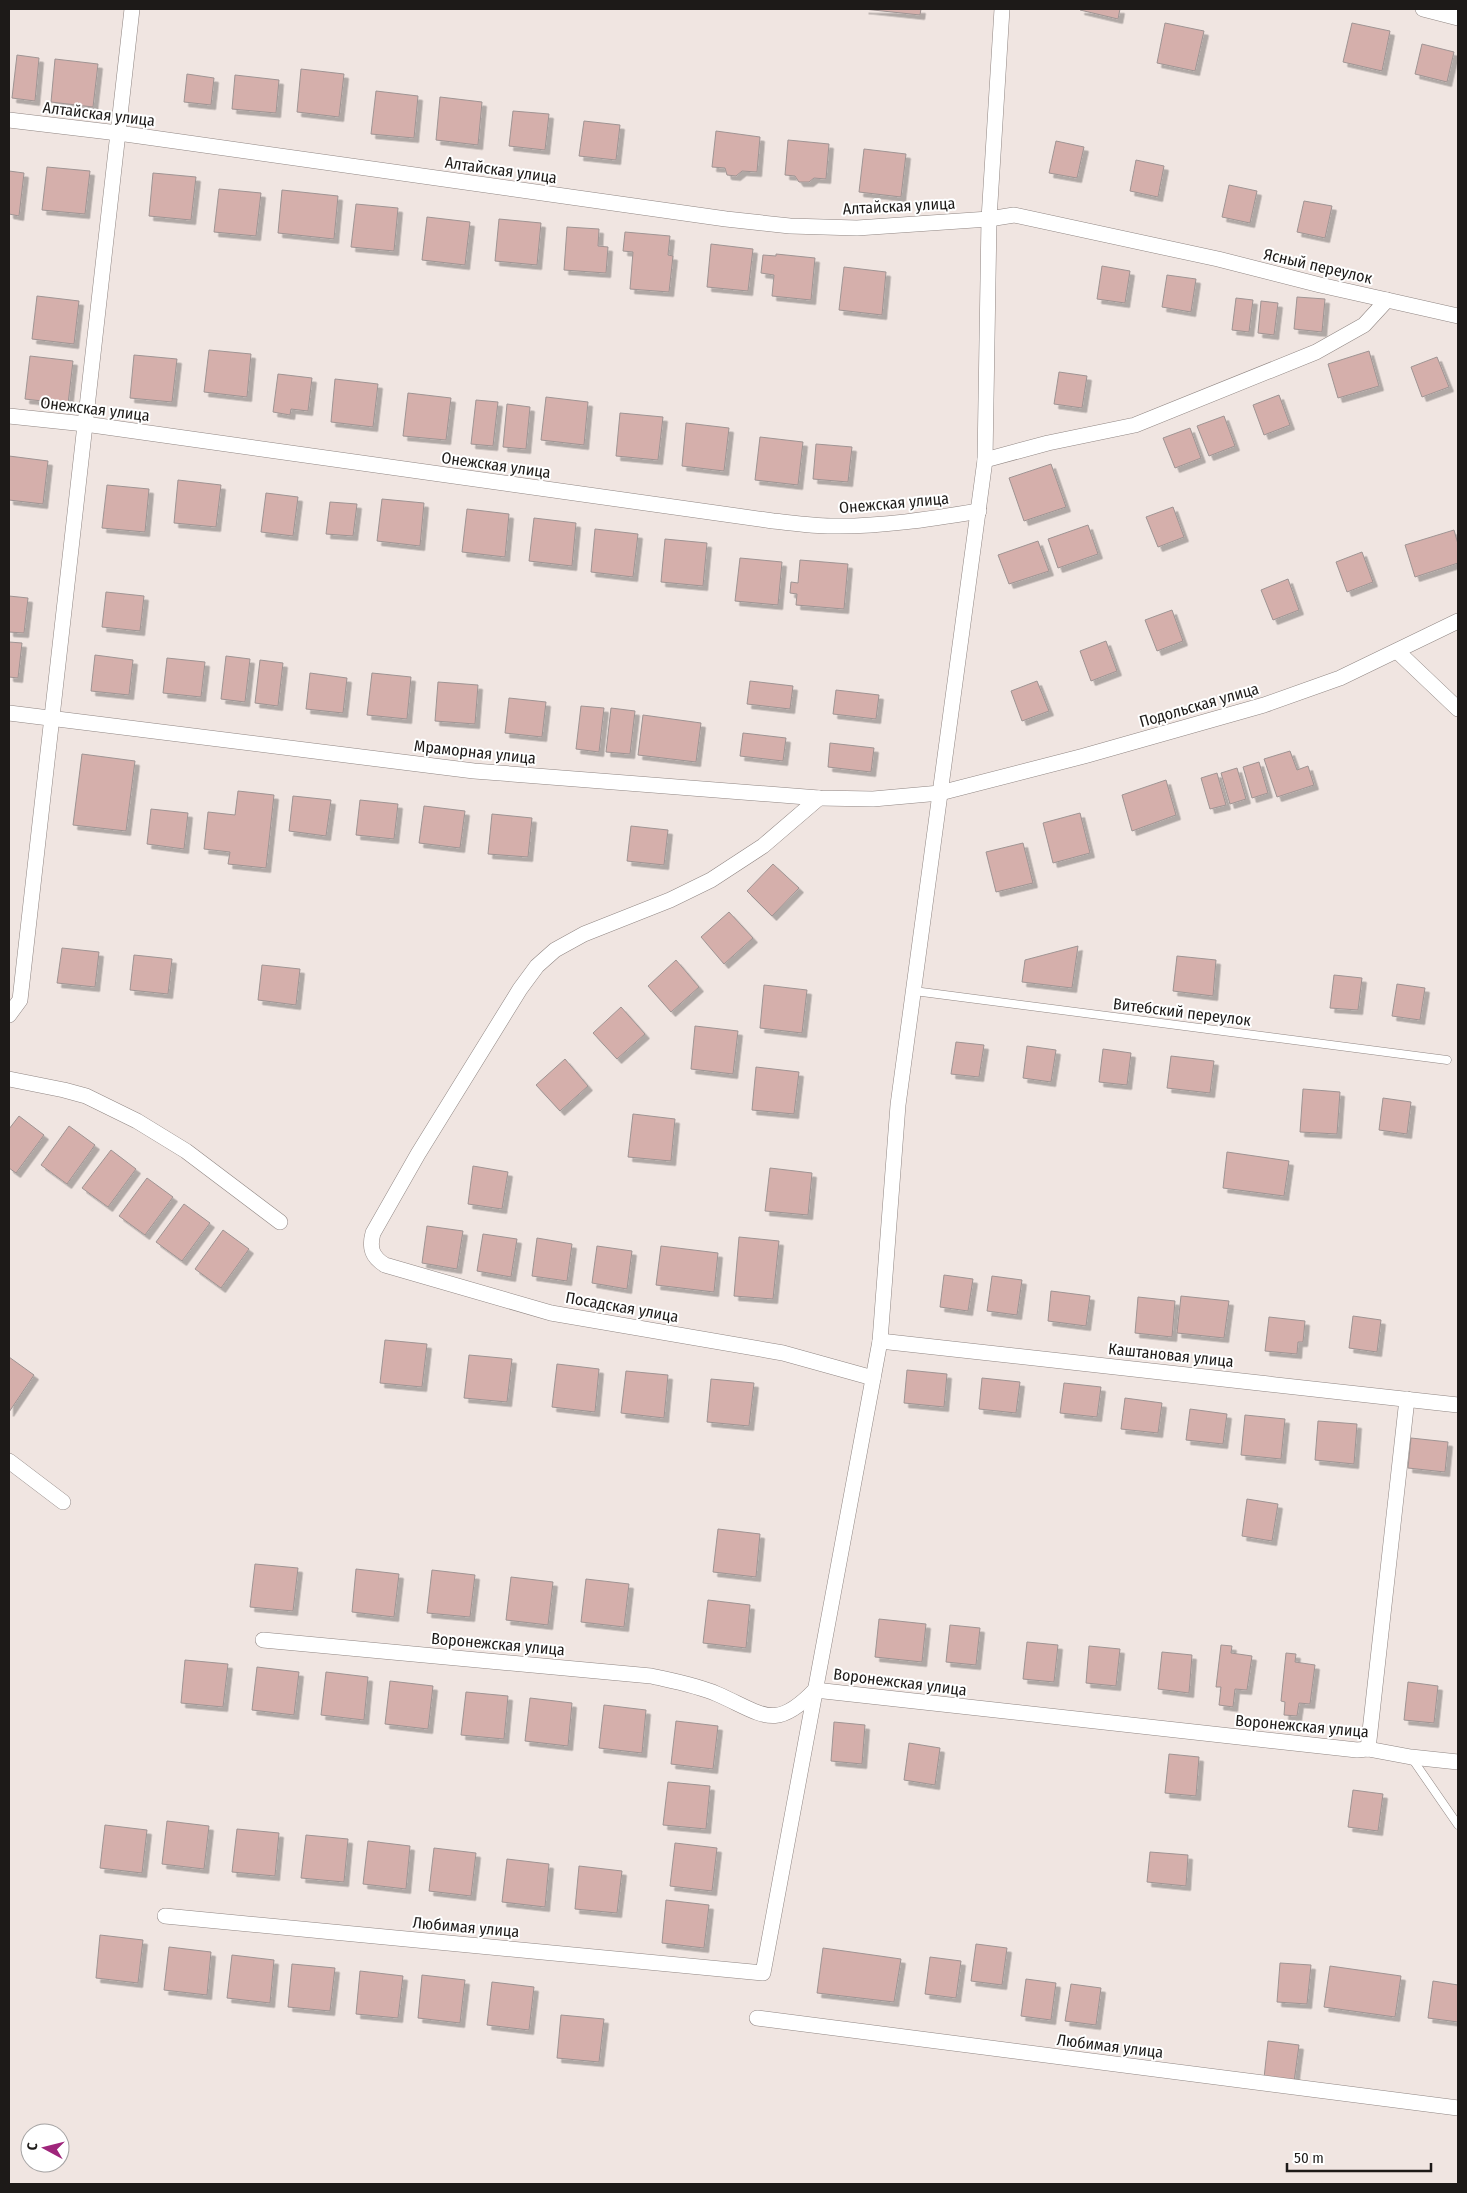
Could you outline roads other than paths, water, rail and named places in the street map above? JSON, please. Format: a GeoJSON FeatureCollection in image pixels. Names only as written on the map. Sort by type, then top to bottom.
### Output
{"type":"FeatureCollection","features":[{"type":"Feature","properties":{"kind":"street"},"geometry":{"type":"LineString","coordinates":[[9,1015],[20,1000],[132,9]]}},
{"type":"Feature","properties":{"kind":"street"},"geometry":{"type":"LineString","coordinates":[[815,1690],[880,1341],[898,1105],[985,460],[989,219],[1002,9]]}},
{"type":"Feature","properties":{"kind":"street"},"geometry":{"type":"LineString","coordinates":[[1423,9],[1458,18]]}},
{"type":"Feature","properties":{"kind":"street","name":"Алтайская улица"},"geometry":{"type":"LineString","coordinates":[[9,120],[118,133],[726,220],[790,226],[857,228],[989,219]]}},
{"type":"Feature","properties":{"kind":"street","name":"Ясный переулок"},"geometry":{"type":"LineString","coordinates":[[989,219],[1014,215],[1218,259],[1320,286],[1387,300]]}},
{"type":"Feature","properties":{"kind":"street"},"geometry":{"type":"LineString","coordinates":[[1387,300],[1458,316]]}},
{"type":"Feature","properties":{"kind":"street","name":"Ясный переулок"},"geometry":{"type":"LineString","coordinates":[[985,460],[1048,443],[1134,425],[1316,352],[1364,325],[1387,300]]}},
{"type":"Feature","properties":{"kind":"street","name":"Онежская улица"},"geometry":{"type":"LineString","coordinates":[[9,416],[85,424],[773,521],[830,526],[867,525],[912,521],[979,511]]}},
{"type":"Feature","properties":{"kind":"street","name":"Подольская улица"},"geometry":{"type":"LineString","coordinates":[[940,793],[1084,756],[1264,704],[1340,678],[1458,622]]}},
{"type":"Feature","properties":{"kind":"street"},"geometry":{"type":"LineString","coordinates":[[1398,652],[1458,709]]}},
{"type":"Feature","properties":{"kind":"street","name":"Мраморная улица"},"geometry":{"type":"LineString","coordinates":[[9,714],[474,771],[818,798],[874,799],[940,793]]}},
{"type":"Feature","properties":{"kind":"street","name":"Посадская улица"},"geometry":{"type":"LineString","coordinates":[[818,798],[763,846],[712,880],[670,900],[584,934],[554,950],[537,966],[520,989],[418,1154],[373,1234],[370,1243],[376,1260],[385,1265],[551,1313],[783,1353],[873,1378]]}},
{"type":"Feature","properties":{"kind":"street"},"geometry":{"type":"LineString","coordinates":[[9,1080],[86,1096],[137,1121],[186,1151],[280,1222]]}},
{"type":"Feature","properties":{"kind":"street","name":"Каштановая улица"},"geometry":{"type":"LineString","coordinates":[[880,1341],[1458,1405]]}},
{"type":"Feature","properties":{"kind":"street"},"geometry":{"type":"LineString","coordinates":[[1368,1749],[1407,1399]]}},
{"type":"Feature","properties":{"kind":"street"},"geometry":{"type":"LineString","coordinates":[[9,1461],[62,1502]]}},
{"type":"Feature","properties":{"kind":"street","name":"Воронежская улица"},"geometry":{"type":"LineString","coordinates":[[263,1640],[651,1676],[717,1694],[741,1707],[775,1716],[791,1712],[815,1690],[1184,1732],[1357,1750],[1368,1749],[1411,1757],[1458,1762]]}},
{"type":"Feature","properties":{"kind":"street","name":"Любимая улица"},"geometry":{"type":"LineString","coordinates":[[165,1916],[763,1973],[815,1690]]}},
{"type":"Feature","properties":{"kind":"street","name":"Любимая улица"},"geometry":{"type":"LineString","coordinates":[[757,2018],[1458,2108]]}},
{"type":"Feature","properties":{"kind":"lane","name":"Витебский переулок"},"geometry":{"type":"LineString","coordinates":[[914,991],[1446,1060]]}},
{"type":"Feature","properties":{"kind":"lane"},"geometry":{"type":"LineString","coordinates":[[1411,1757],[1458,1825]]}}]}
